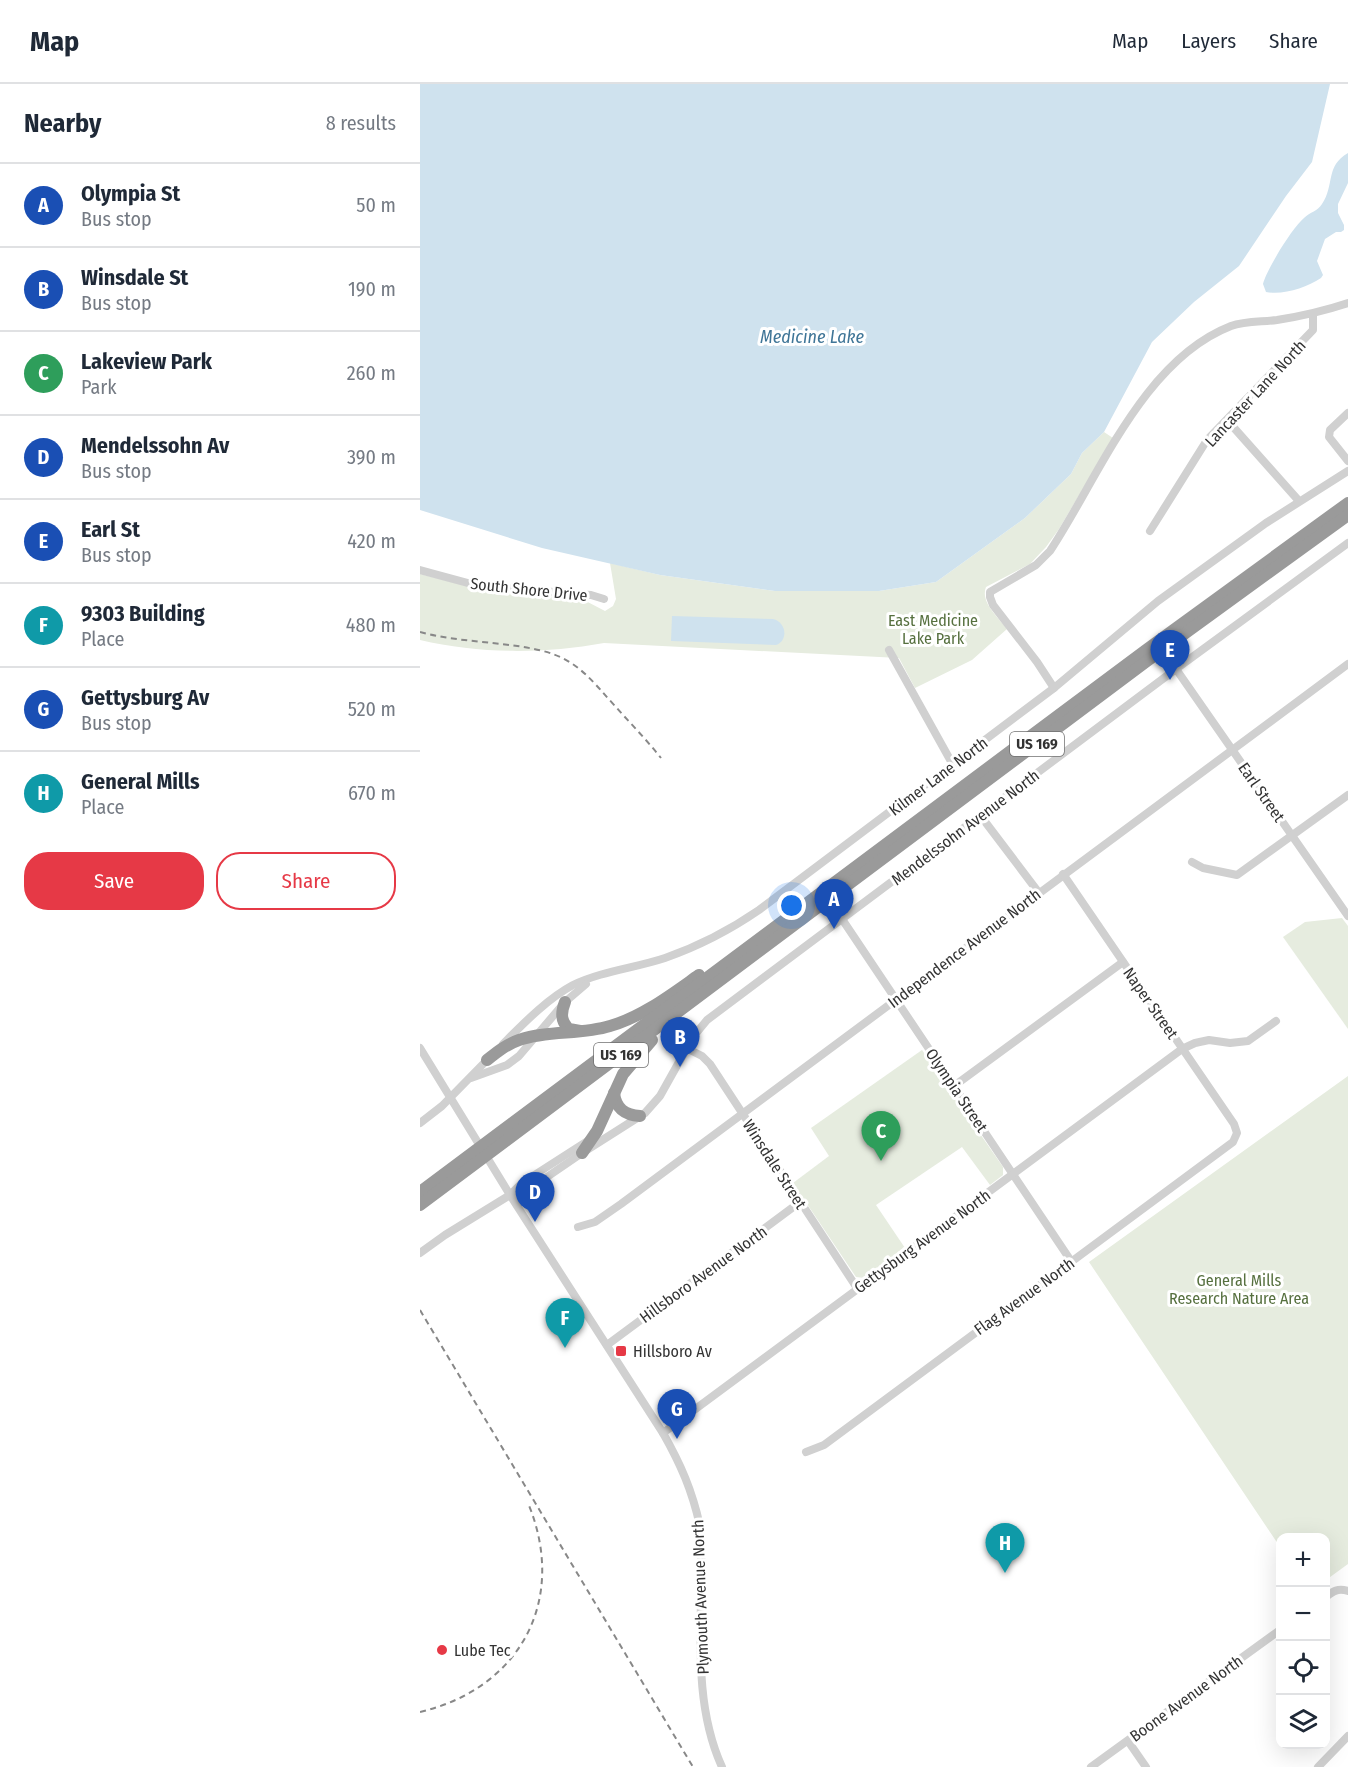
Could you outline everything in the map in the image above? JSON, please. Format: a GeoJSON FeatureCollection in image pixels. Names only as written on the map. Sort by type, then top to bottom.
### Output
{"type":"FeatureCollection","features":[{"type":"Feature","properties":{"kind":"highway","name":"US 169"},"geometry":{"type":"LineString","coordinates":[[506,1135],[783,921],[1165,636],[1348,503]]}},
{"type":"Feature","properties":{"kind":"highway","name":"US 169"},"geometry":{"type":"LineString","coordinates":[[420,1205],[460,1169],[733,972],[1148,661],[1348,515]]}},
{"type":"Feature","properties":{"kind":"highway"},"geometry":{"type":"LineString","coordinates":[[487,1060],[512,1043],[536,1036],[584,1032],[610,1026],[632,1017],[783,921]]}},
{"type":"Feature","properties":{"kind":"highway"},"geometry":{"type":"LineString","coordinates":[[582,1153],[593,1138],[623,1074],[640,1052],[733,972]]}},
{"type":"Feature","properties":{"kind":"highway"},"geometry":{"type":"LineString","coordinates":[[565,1002],[561,1015],[566,1026],[584,1032]]}},
{"type":"Feature","properties":{"kind":"highway"},"geometry":{"type":"LineString","coordinates":[[614,1094],[617,1106],[625,1113],[640,1116]]}},
{"type":"Feature","properties":{"kind":"highway","name":"US 169"},"geometry":{"type":"LineString","coordinates":[[420,1192],[460,1169]]}},
{"type":"Feature","properties":{"kind":"street"},"geometry":{"type":"LineString","coordinates":[[1054,688],[993,605],[990,592],[1036,565],[1050,551],[1130,416],[1147,393],[1193,347],[1212,334],[1234,325],[1313,314],[1348,303]]}},
{"type":"Feature","properties":{"kind":"street","name":"Lancaster Lane North"},"geometry":{"type":"LineString","coordinates":[[1150,531],[1208,440],[1308,337],[1313,330],[1313,314]]}},
{"type":"Feature","properties":{"kind":"street"},"geometry":{"type":"LineString","coordinates":[[1348,413],[1330,430],[1329,437],[1348,461]]}},
{"type":"Feature","properties":{"kind":"street"},"geometry":{"type":"LineString","coordinates":[[1227,420],[1299,501]]}},
{"type":"Feature","properties":{"kind":"street","name":"Kilmer Lane North"},"geometry":{"type":"LineString","coordinates":[[420,1123],[442,1106],[550,1001],[572,986],[665,958],[708,940],[759,910],[1054,688],[1158,601],[1299,501],[1348,471]]}},
{"type":"Feature","properties":{"kind":"street","name":"Mendelssohn Avenue North"},"geometry":{"type":"LineString","coordinates":[[510,1195],[525,1192],[640,1116],[660,1096],[686,1048],[707,1020],[1348,543]]}},
{"type":"Feature","properties":{"kind":"street","name":"South Shore Drive"},"geometry":{"type":"LineString","coordinates":[[420,570],[479,586],[591,595],[604,599]]}},
{"type":"Feature","properties":{"kind":"street"},"geometry":{"type":"LineString","coordinates":[[889,650],[953,765]]}},
{"type":"Feature","properties":{"kind":"street","name":"Independence Avenue North"},"geometry":{"type":"LineString","coordinates":[[578,1227],[595,1222],[621,1204],[1348,664]]}},
{"type":"Feature","properties":{"kind":"street","name":"Earl Street"},"geometry":{"type":"LineString","coordinates":[[1176,669],[1348,916]]}},
{"type":"Feature","properties":{"kind":"street"},"geometry":{"type":"LineString","coordinates":[[1192,862],[1203,868],[1237,875],[1348,795]]}},
{"type":"Feature","properties":{"kind":"street"},"geometry":{"type":"LineString","coordinates":[[980,815],[1039,893]]}},
{"type":"Feature","properties":{"kind":"street","name":"Naper Street"},"geometry":{"type":"LineString","coordinates":[[1063,874],[1234,1124],[1237,1133]]}},
{"type":"Feature","properties":{"kind":"street","name":"Olympia Street"},"geometry":{"type":"LineString","coordinates":[[842,919],[1071,1261]]}},
{"type":"Feature","properties":{"kind":"street"},"geometry":{"type":"LineString","coordinates":[[954,1086],[1123,962]]}},
{"type":"Feature","properties":{"kind":"street","name":"Kilmer Lane North"},"geometry":{"type":"LineString","coordinates":[[469,1078],[507,1065],[519,1056],[565,1002],[594,978]]}},
{"type":"Feature","properties":{"kind":"street","name":"Gettysburg Avenue North"},"geometry":{"type":"LineString","coordinates":[[663,1433],[1182,1049],[1209,1040],[1230,1043],[1248,1041],[1276,1022]]}},
{"type":"Feature","properties":{"kind":"street","name":"Plymouth Avenue North"},"geometry":{"type":"LineString","coordinates":[[420,1048],[510,1195],[663,1433],[683,1470],[697,1507],[702,1545],[704,1703],[715,1751],[722,1767]]}},
{"type":"Feature","properties":{"kind":"street","name":"Winsdale Street"},"geometry":{"type":"LineString","coordinates":[[686,1048],[702,1056],[710,1064],[857,1288]]}},
{"type":"Feature","properties":{"kind":"street","name":"Mendelssohn Avenue North"},"geometry":{"type":"LineString","coordinates":[[420,1253],[510,1195],[522,1183],[593,1138],[640,1116]]}},
{"type":"Feature","properties":{"kind":"street","name":"Flag Avenue North"},"geometry":{"type":"LineString","coordinates":[[806,1452],[824,1445],[1233,1142],[1237,1133]]}},
{"type":"Feature","properties":{"kind":"street","name":"Hillsboro Avenue North"},"geometry":{"type":"LineString","coordinates":[[607,1345],[800,1202]]}},
{"type":"Feature","properties":{"kind":"street"},"geometry":{"type":"LineString","coordinates":[[1330,1594],[1335,1590],[1345,1590]]}},
{"type":"Feature","properties":{"kind":"street","name":"Boone Avenue North"},"geometry":{"type":"LineString","coordinates":[[1091,1767],[1276,1634]]}},
{"type":"Feature","properties":{"kind":"street"},"geometry":{"type":"LineString","coordinates":[[1318,1767],[1348,1736]]}},
{"type":"Feature","properties":{"kind":"street"},"geometry":{"type":"LineString","coordinates":[[1128,1740],[1146,1767]]}},
{"type":"Feature","properties":{"kind":"green space","name":"East Medicine Lake Park"},"geometry":{"type":"Polygon","coordinates":[[[1104,432],[1113,438],[1046,547],[1030,564],[986,587],[985,598],[988,604],[1007,629],[972,660],[915,688],[899,658],[604,643],[535,651],[512,651],[465,648],[420,640],[420,574],[480,589],[580,598],[605,611],[613,606],[616,599],[610,563],[660,575],[775,591],[879,591],[936,582],[1025,518],[1071,474],[1082,453],[1104,432]]]}},
{"type":"Feature","properties":{"kind":"green space"},"geometry":{"type":"Polygon","coordinates":[[[1342,918],[1348,926],[1348,1029],[1283,937],[1305,922],[1342,918]]]}},
{"type":"Feature","properties":{"kind":"green space"},"geometry":{"type":"Polygon","coordinates":[[[922,1050],[1003,1167],[1003,1175],[990,1185],[962,1147],[876,1205],[905,1248],[865,1278],[856,1277],[793,1183],[829,1156],[811,1128],[922,1050]]]}},
{"type":"Feature","properties":{"kind":"green space","name":"General Mills Research Nature Area"},"geometry":{"type":"Polygon","coordinates":[[[1348,1076],[1348,1564],[1330,1577],[1330,1533],[1276,1533],[1276,1541],[1089,1262],[1348,1076]]]}},
{"type":"Feature","properties":{"kind":"water","name":"Medicine Lake"},"geometry":{"type":"Polygon","coordinates":[[[420,84],[1330,84],[1312,162],[1239,266],[1194,302],[1152,342],[1104,432],[1082,453],[1071,474],[1025,518],[936,582],[879,591],[775,591],[660,575],[542,548],[420,510],[420,84]]]}},
{"type":"Feature","properties":{"kind":"water"},"geometry":{"type":"Polygon","coordinates":[[[1348,153],[1348,183],[1338,204],[1338,213],[1344,230],[1325,239],[1317,261],[1323,275],[1302,288],[1266,292],[1263,284],[1275,259],[1299,223],[1322,204],[1336,164],[1348,153]]]}},
{"type":"Feature","properties":{"kind":"water"},"geometry":{"type":"Polygon","coordinates":[[[672,616],[773,619],[781,624],[784,635],[780,643],[776,645],[671,641],[672,616]]]}},
{"type":"Feature","properties":{"kind":"railway"},"geometry":{"type":"LineString","coordinates":[[420,632],[435,636],[513,645],[543,651],[566,660],[584,672],[661,758]]}},
{"type":"Feature","properties":{"kind":"railway"},"geometry":{"type":"LineString","coordinates":[[420,1310],[693,1767]]}},
{"type":"Feature","properties":{"kind":"railway"},"geometry":{"type":"LineString","coordinates":[[420,1712],[455,1700],[485,1683],[509,1661],[527,1634],[538,1605],[542,1573],[539,1539],[528,1503]]}},
{"type":"Feature","properties":{"kind":"place","name":"Earl St"},"geometry":{"type":"Point","coordinates":[1170,680]}},
{"type":"Feature","properties":{"kind":"place","name":"Olympia St"},"geometry":{"type":"Point","coordinates":[834,929]}},
{"type":"Feature","properties":{"kind":"place","name":"Winsdale St"},"geometry":{"type":"Point","coordinates":[680,1067]}},
{"type":"Feature","properties":{"kind":"place","name":"Lakeview Park"},"geometry":{"type":"Point","coordinates":[881,1161]}},
{"type":"Feature","properties":{"kind":"place","name":"Mendelssohn Av"},"geometry":{"type":"Point","coordinates":[535,1222]}},
{"type":"Feature","properties":{"kind":"place","name":"9303 Building"},"geometry":{"type":"Point","coordinates":[565,1348]}},
{"type":"Feature","properties":{"kind":"place","name":"Hillsboro Av"},"geometry":{"type":"Point","coordinates":[621,1351]}},
{"type":"Feature","properties":{"kind":"place","name":"Gettysburg Av"},"geometry":{"type":"Point","coordinates":[677,1439]}},
{"type":"Feature","properties":{"kind":"place","name":"General Mills"},"geometry":{"type":"Point","coordinates":[1005,1573]}},
{"type":"Feature","properties":{"kind":"place","name":"Lube Tec"},"geometry":{"type":"Point","coordinates":[442,1650]}}]}
